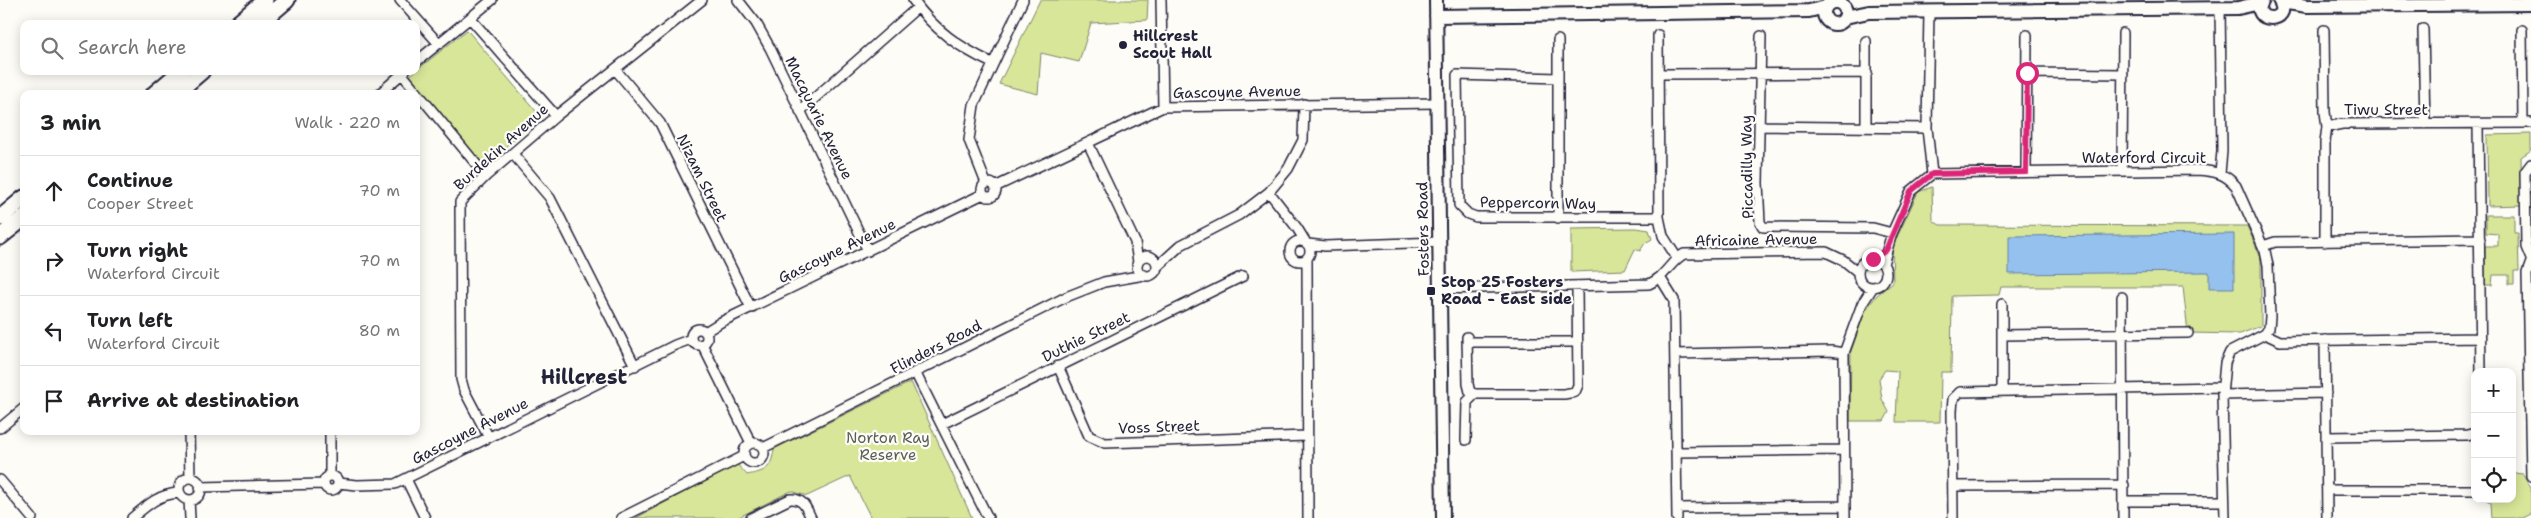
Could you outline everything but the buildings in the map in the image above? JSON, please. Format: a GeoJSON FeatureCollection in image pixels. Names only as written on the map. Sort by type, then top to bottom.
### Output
{"type":"FeatureCollection","features":[{"type":"Feature","properties":{"kind":"highway"},"geometry":{"type":"LineString","coordinates":[[242,20],[265,0]]}},
{"type":"Feature","properties":{"kind":"highway"},"geometry":{"type":"LineString","coordinates":[[264,20],[288,0]]}},
{"type":"Feature","properties":{"kind":"highway"},"geometry":{"type":"LineString","coordinates":[[165,90],[195,75]]}},
{"type":"Feature","properties":{"kind":"highway"},"geometry":{"type":"LineString","coordinates":[[0,218],[20,201]]}},
{"type":"Feature","properties":{"kind":"highway"},"geometry":{"type":"LineString","coordinates":[[0,237],[20,221]]}},
{"type":"Feature","properties":{"kind":"street"},"geometry":{"type":"LineString","coordinates":[[400,0],[418,20]]}},
{"type":"Feature","properties":{"kind":"street"},"geometry":{"type":"LineString","coordinates":[[420,59],[492,0]]}},
{"type":"Feature","properties":{"kind":"street","name":"Burdekin Avenue"},"geometry":{"type":"LineString","coordinates":[[488,436],[464,390],[461,379],[460,202],[486,176],[556,116],[702,0]]}},
{"type":"Feature","properties":{"kind":"street","name":"Macquarie Avenue"},"geometry":{"type":"LineString","coordinates":[[738,0],[756,23],[868,251]]}},
{"type":"Feature","properties":{"kind":"street"},"geometry":{"type":"LineString","coordinates":[[986,183],[969,140],[974,105],[1023,0]]}},
{"type":"Feature","properties":{"kind":"street"},"geometry":{"type":"LineString","coordinates":[[1161,0],[1163,107]]}},
{"type":"Feature","properties":{"kind":"street","name":"Fosters Road"},"geometry":{"type":"LineString","coordinates":[[1436,0],[1443,518]]}},
{"type":"Feature","properties":{"kind":"street"},"geometry":{"type":"LineString","coordinates":[[800,111],[916,4],[936,28],[961,48],[992,63]]}},
{"type":"Feature","properties":{"kind":"street"},"geometry":{"type":"LineString","coordinates":[[1436,16],[1809,11],[1835,7],[1869,12],[1929,12],[2056,5],[2220,8],[2262,6],[2271,19],[2280,5],[2531,4]]}},
{"type":"Feature","properties":{"kind":"street"},"geometry":{"type":"LineString","coordinates":[[2220,8],[2222,151],[2220,173]]}},
{"type":"Feature","properties":{"kind":"street"},"geometry":{"type":"LineString","coordinates":[[1844,518],[1844,353],[1862,304],[1874,287],[1882,283],[1887,274],[1883,264],[1886,250],[1911,191],[1932,174],[1928,128],[1929,12]]}},
{"type":"Feature","properties":{"kind":"street"},"geometry":{"type":"LineString","coordinates":[[470,18],[556,116]]}},
{"type":"Feature","properties":{"kind":"street"},"geometry":{"type":"LineString","coordinates":[[420,23],[439,44]]}},
{"type":"Feature","properties":{"kind":"street"},"geometry":{"type":"LineString","coordinates":[[2423,29],[2425,124]]}},
{"type":"Feature","properties":{"kind":"street"},"geometry":{"type":"LineString","coordinates":[[2324,30],[2325,112],[2327,127]]}},
{"type":"Feature","properties":{"kind":"street"},"geometry":{"type":"LineString","coordinates":[[2522,30],[2527,68],[2527,123]]}},
{"type":"Feature","properties":{"kind":"street"},"geometry":{"type":"LineString","coordinates":[[2122,171],[2123,33]]}},
{"type":"Feature","properties":{"kind":"street"},"geometry":{"type":"LineString","coordinates":[[1658,34],[1659,217],[1663,236],[1677,258]]}},
{"type":"Feature","properties":{"kind":"street"},"geometry":{"type":"LineString","coordinates":[[2026,172],[2027,35]]}},
{"type":"Feature","properties":{"kind":"street","name":"Piccadilly Way"},"geometry":{"type":"LineString","coordinates":[[1761,36],[1759,216],[1763,227],[1873,228],[1892,234]]}},
{"type":"Feature","properties":{"kind":"street"},"geometry":{"type":"LineString","coordinates":[[1558,40],[1558,218]]}},
{"type":"Feature","properties":{"kind":"street"},"geometry":{"type":"LineString","coordinates":[[1866,41],[1866,127]]}},
{"type":"Feature","properties":{"kind":"street","name":"Nizam Street"},"geometry":{"type":"LineString","coordinates":[[616,69],[660,123],[751,308]]}},
{"type":"Feature","properties":{"kind":"street"},"geometry":{"type":"LineString","coordinates":[[1659,74],[1867,73]]}},
{"type":"Feature","properties":{"kind":"street"},"geometry":{"type":"LineString","coordinates":[[2027,73],[2123,74]]}},
{"type":"Feature","properties":{"kind":"street"},"geometry":{"type":"LineString","coordinates":[[384,90],[401,75]]}},
{"type":"Feature","properties":{"kind":"street"},"geometry":{"type":"LineString","coordinates":[[406,75],[418,90]]}},
{"type":"Feature","properties":{"kind":"street","name":"Peppercorn Way"},"geometry":{"type":"LineString","coordinates":[[1558,78],[1457,75],[1459,204],[1468,214],[1476,217],[1659,217]]}},
{"type":"Feature","properties":{"kind":"street"},"geometry":{"type":"LineString","coordinates":[[420,92],[486,176]]}},
{"type":"Feature","properties":{"kind":"street","name":"Gascoyne Avenue"},"geometry":{"type":"LineString","coordinates":[[995,187],[1163,107],[1438,102]]}},
{"type":"Feature","properties":{"kind":"street"},"geometry":{"type":"LineString","coordinates":[[1088,143],[1135,242],[1139,272],[1144,276],[1153,274],[1157,267],[1175,250],[1239,215],[1269,192],[1288,169],[1303,140],[1304,104]]}},
{"type":"Feature","properties":{"kind":"street","name":"Tiwu Street"},"geometry":{"type":"LineString","coordinates":[[2325,242],[2325,142],[2327,127],[2342,124],[2527,123]]}},
{"type":"Feature","properties":{"kind":"street"},"geometry":{"type":"LineString","coordinates":[[2478,124],[2481,368]]}},
{"type":"Feature","properties":{"kind":"street"},"geometry":{"type":"LineString","coordinates":[[1760,126],[1928,128]]}},
{"type":"Feature","properties":{"kind":"street"},"geometry":{"type":"LineString","coordinates":[[513,154],[550,198],[635,366]]}},
{"type":"Feature","properties":{"kind":"street"},"geometry":{"type":"LineString","coordinates":[[2531,164],[2525,172],[2526,247],[2531,260],[2527,273],[2531,476]]}},
{"type":"Feature","properties":{"kind":"street","name":"Waterford Circuit"},"geometry":{"type":"LineString","coordinates":[[1932,174],[2197,170],[2220,173],[2236,186],[2263,246],[2268,265],[2270,317],[2269,328],[2265,334]]}},
{"type":"Feature","properties":{"kind":"street"},"geometry":{"type":"LineString","coordinates":[[986,183],[992,183],[995,187],[993,196],[988,197],[983,194],[981,189],[986,183]]}},
{"type":"Feature","properties":{"kind":"street"},"geometry":{"type":"LineString","coordinates":[[1269,192],[1297,228],[1306,243],[1308,518]]}},
{"type":"Feature","properties":{"kind":"street","name":"Gascoyne Avenue"},"geometry":{"type":"LineString","coordinates":[[705,332],[983,194]]}},
{"type":"Feature","properties":{"kind":"street"},"geometry":{"type":"LineString","coordinates":[[1297,228],[1290,249],[1291,256],[1305,258],[1325,246]]}},
{"type":"Feature","properties":{"kind":"street"},"geometry":{"type":"LineString","coordinates":[[2263,246],[2275,242],[2480,239]]}},
{"type":"Feature","properties":{"kind":"street"},"geometry":{"type":"LineString","coordinates":[[1292,244],[1298,241],[1325,246],[1439,242]]}},
{"type":"Feature","properties":{"kind":"street"},"geometry":{"type":"LineString","coordinates":[[1135,242],[1156,261],[1157,267]]}},
{"type":"Feature","properties":{"kind":"street"},"geometry":{"type":"LineString","coordinates":[[1138,264],[1150,256],[1175,250]]}},
{"type":"Feature","properties":{"kind":"street"},"geometry":{"type":"LineString","coordinates":[[1862,304],[1860,276],[1869,260],[1886,250]]}},
{"type":"Feature","properties":{"kind":"street","name":"Africaine Avenue"},"geometry":{"type":"LineString","coordinates":[[1661,278],[1677,258],[1684,254],[1826,252],[1843,260],[1860,276]]}},
{"type":"Feature","properties":{"kind":"street","name":"Africaine Avenue"},"geometry":{"type":"LineString","coordinates":[[1843,260],[1869,260]]}},
{"type":"Feature","properties":{"kind":"street"},"geometry":{"type":"LineString","coordinates":[[1869,260],[1883,264]]}},
{"type":"Feature","properties":{"kind":"street","name":"Flinders Road"},"geometry":{"type":"LineString","coordinates":[[1123,278],[1138,264]]}},
{"type":"Feature","properties":{"kind":"street","name":"Flinders Road"},"geometry":{"type":"LineString","coordinates":[[763,448],[1066,297],[1104,282],[1144,276]]}},
{"type":"Feature","properties":{"kind":"street","name":"Duthie Street"},"geometry":{"type":"LineString","coordinates":[[942,424],[1243,276]]}},
{"type":"Feature","properties":{"kind":"street"},"geometry":{"type":"LineString","coordinates":[[1860,276],[1866,285],[1874,287]]}},
{"type":"Feature","properties":{"kind":"street"},"geometry":{"type":"LineString","coordinates":[[1440,289],[1649,284],[1661,278],[1674,300],[1678,518]]}},
{"type":"Feature","properties":{"kind":"street"},"geometry":{"type":"LineString","coordinates":[[1576,287],[1578,342],[1578,385],[1575,392],[1564,394],[1475,394],[1470,392],[1468,384],[1467,340],[1578,342]]}},
{"type":"Feature","properties":{"kind":"street"},"geometry":{"type":"LineString","coordinates":[[2122,297],[2124,388],[2123,518]]}},
{"type":"Feature","properties":{"kind":"street"},"geometry":{"type":"LineString","coordinates":[[2002,304],[2002,389]]}},
{"type":"Feature","properties":{"kind":"street"},"geometry":{"type":"LineString","coordinates":[[699,329],[705,332],[706,339],[702,344],[695,344],[691,339],[695,330],[699,329]]}},
{"type":"Feature","properties":{"kind":"street"},"geometry":{"type":"LineString","coordinates":[[2002,335],[2188,332]]}},
{"type":"Feature","properties":{"kind":"street"},"geometry":{"type":"LineString","coordinates":[[2223,516],[2222,391],[2224,363],[2230,352],[2265,334],[2280,341],[2480,338]]}},
{"type":"Feature","properties":{"kind":"street","name":"Gascoyne Avenue"},"geometry":{"type":"LineString","coordinates":[[338,483],[357,485],[395,484],[488,436],[691,339]]}},
{"type":"Feature","properties":{"kind":"street"},"geometry":{"type":"LineString","coordinates":[[2325,340],[2327,518]]}},
{"type":"Feature","properties":{"kind":"street"},"geometry":{"type":"LineString","coordinates":[[702,344],[751,443]]}},
{"type":"Feature","properties":{"kind":"street"},"geometry":{"type":"LineString","coordinates":[[1675,354],[1831,351],[1844,353]]}},
{"type":"Feature","properties":{"kind":"street","name":"Voss Street"},"geometry":{"type":"LineString","coordinates":[[1058,366],[1090,436],[1105,443],[1307,436]]}},
{"type":"Feature","properties":{"kind":"street"},"geometry":{"type":"LineString","coordinates":[[915,372],[988,518]]}},
{"type":"Feature","properties":{"kind":"street"},"geometry":{"type":"LineString","coordinates":[[1953,518],[1952,411],[1955,395],[1968,390],[2124,388],[2326,394]]}},
{"type":"Feature","properties":{"kind":"street"},"geometry":{"type":"LineString","coordinates":[[1466,440],[1467,402],[1475,394]]}},
{"type":"Feature","properties":{"kind":"street"},"geometry":{"type":"LineString","coordinates":[[0,428],[20,411]]}},
{"type":"Feature","properties":{"kind":"street"},"geometry":{"type":"LineString","coordinates":[[2326,437],[2471,434]]}},
{"type":"Feature","properties":{"kind":"street"},"geometry":{"type":"LineString","coordinates":[[189,435],[190,478]]}},
{"type":"Feature","properties":{"kind":"street"},"geometry":{"type":"LineString","coordinates":[[330,435],[330,476]]}},
{"type":"Feature","properties":{"kind":"street"},"geometry":{"type":"LineString","coordinates":[[751,443],[758,443],[763,448],[764,456],[756,462],[751,462],[744,456],[746,446],[751,443]]}},
{"type":"Feature","properties":{"kind":"street"},"geometry":{"type":"LineString","coordinates":[[1676,452],[1844,450]]}},
{"type":"Feature","properties":{"kind":"street"},"geometry":{"type":"LineString","coordinates":[[621,518],[744,456]]}},
{"type":"Feature","properties":{"kind":"street"},"geometry":{"type":"LineString","coordinates":[[330,476],[335,478],[338,483],[336,489],[325,488],[324,480],[330,476]]}},
{"type":"Feature","properties":{"kind":"street"},"geometry":{"type":"LineString","coordinates":[[132,518],[155,499],[166,494],[179,493],[189,500],[198,497],[200,487],[198,482],[190,478]]}},
{"type":"Feature","properties":{"kind":"street"},"geometry":{"type":"LineString","coordinates":[[179,493],[180,484],[190,478]]}},
{"type":"Feature","properties":{"kind":"street"},"geometry":{"type":"LineString","coordinates":[[406,479],[425,518]]}},
{"type":"Feature","properties":{"kind":"street"},"geometry":{"type":"LineString","coordinates":[[0,480],[32,518]]}},
{"type":"Feature","properties":{"kind":"street"},"geometry":{"type":"LineString","coordinates":[[200,487],[324,484]]}},
{"type":"Feature","properties":{"kind":"street"},"geometry":{"type":"LineString","coordinates":[[1953,486],[2124,485]]}},
{"type":"Feature","properties":{"kind":"street"},"geometry":{"type":"LineString","coordinates":[[2327,490],[2471,490]]}},
{"type":"Feature","properties":{"kind":"street"},"geometry":{"type":"LineString","coordinates":[[751,518],[790,499],[797,498],[803,502],[811,518]]}},
{"type":"Feature","properties":{"kind":"street"},"geometry":{"type":"LineString","coordinates":[[189,500],[190,518]]}},
{"type":"Feature","properties":{"kind":"street"},"geometry":{"type":"LineString","coordinates":[[2124,501],[2222,501]]}},
{"type":"Feature","properties":{"kind":"street"},"geometry":{"type":"LineString","coordinates":[[1677,508],[1844,506]]}},
{"type":"Feature","properties":{"kind":"green space"},"geometry":{"type":"Polygon","coordinates":[[[1040,0],[1148,0],[1147,20],[1091,23],[1079,62],[1041,53],[1038,94],[999,84],[1040,0]]]}},
{"type":"Feature","properties":{"kind":"green space"},"geometry":{"type":"Polygon","coordinates":[[[467,30],[541,117],[482,166],[408,77],[411,75],[420,75],[420,67],[467,30]]]}},
{"type":"Feature","properties":{"kind":"green space"},"geometry":{"type":"Polygon","coordinates":[[[2531,134],[2531,150],[2521,157],[2522,205],[2488,206],[2487,135],[2531,134]]]}},
{"type":"Feature","properties":{"kind":"green space"},"geometry":{"type":"Polygon","coordinates":[[[1932,187],[1933,221],[1940,225],[2247,226],[2261,258],[2261,326],[2240,334],[2188,333],[2183,287],[2001,287],[1999,295],[1952,296],[1951,372],[1941,372],[1940,422],[1896,422],[1898,371],[1885,370],[1879,379],[1882,399],[1889,412],[1884,421],[1850,421],[1851,351],[1865,311],[1876,296],[1893,282],[1892,248],[1918,192],[1932,187]]]}},
{"type":"Feature","properties":{"kind":"green space"},"geometry":{"type":"Polygon","coordinates":[[[2486,215],[2514,215],[2514,233],[2518,233],[2519,271],[2514,271],[2514,284],[2509,284],[2509,275],[2493,275],[2492,285],[2485,285],[2485,246],[2498,246],[2498,234],[2486,233],[2486,215]]]}},
{"type":"Feature","properties":{"kind":"green space"},"geometry":{"type":"Polygon","coordinates":[[[1636,228],[1649,230],[1652,239],[1645,243],[1640,251],[1635,249],[1625,270],[1571,272],[1571,229],[1636,228]]]}},
{"type":"Feature","properties":{"kind":"green space","name":"Norton Ray Reserve"},"geometry":{"type":"Polygon","coordinates":[[[911,382],[972,518],[871,518],[850,476],[807,496],[791,491],[737,518],[636,518],[737,464],[747,475],[763,471],[771,461],[774,449],[911,382]]]}},
{"type":"Feature","properties":{"kind":"green space"},"geometry":{"type":"Polygon","coordinates":[[[2516,473],[2523,474],[2531,488],[2531,514],[2523,518],[2492,518],[2491,503],[2516,503],[2516,473]]]}},
{"type":"Feature","properties":{"kind":"water"},"geometry":{"type":"Polygon","coordinates":[[[2234,234],[2234,288],[2209,288],[2209,272],[2009,274],[2009,236],[2234,234]]]}},
{"type":"Feature","properties":{"kind":"place","name":"Hillcrest Scout Hall"},"geometry":{"type":"Point","coordinates":[1123,45]}},
{"type":"Feature","properties":{"kind":"place","name":"Stop 25 Fosters Road - East side"},"geometry":{"type":"Point","coordinates":[1431,291]}},
{"type":"Feature","properties":{"kind":"district","name":"Hillcrest"},"geometry":{"type":"Point","coordinates":[584,377]}},
{"type":"Feature","properties":{"kind":"route"},"geometry":{"type":"LineString","coordinates":[[1873,259],[1886,250],[1911,191],[1932,174],[2026,172],[2027,73]]}}]}
